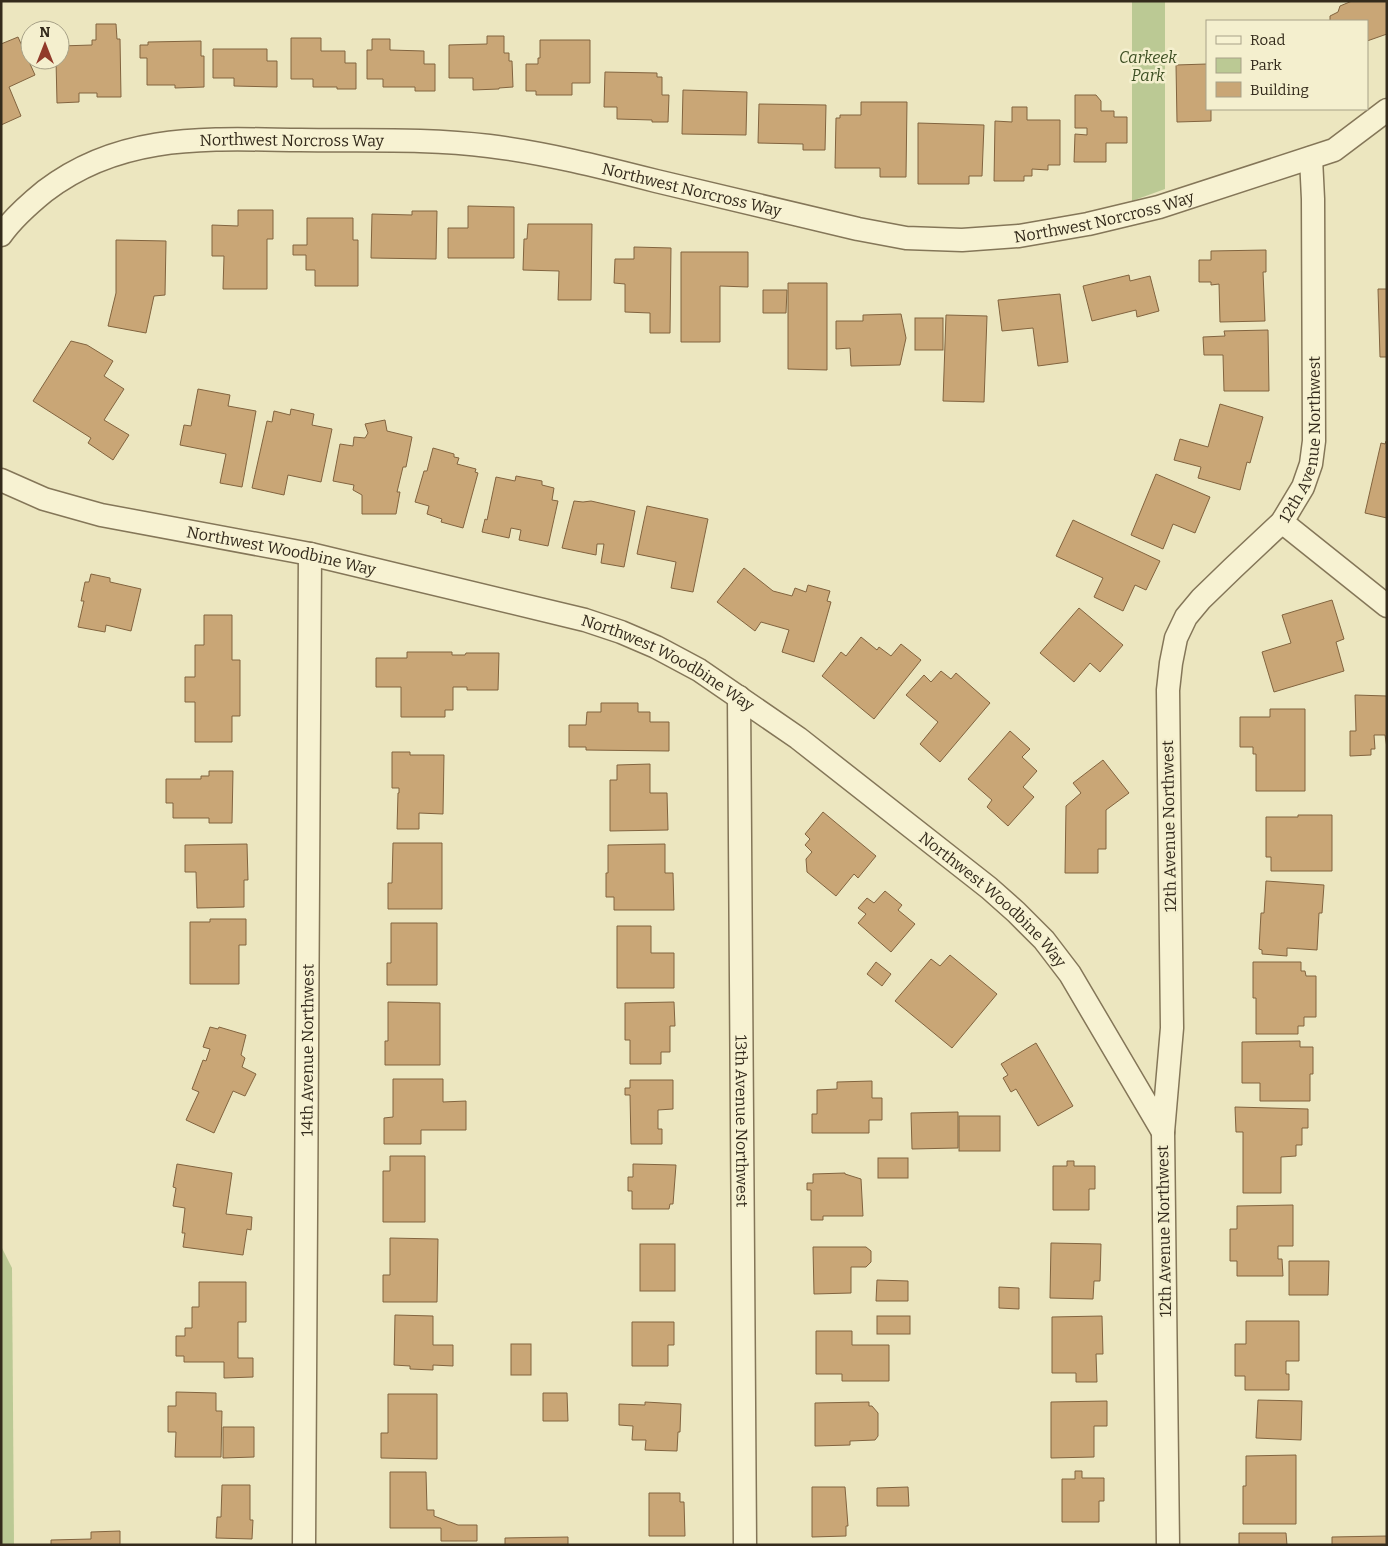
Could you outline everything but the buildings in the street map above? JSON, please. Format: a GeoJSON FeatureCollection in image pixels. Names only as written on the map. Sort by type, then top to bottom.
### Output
{"type":"FeatureCollection","features":[{"type":"Feature","properties":{"kind":"street","name":"Northwest Norcross Way"},"geometry":{"type":"LineString","coordinates":[[1,235],[31,202],[56,183],[80,168],[108,156],[142,147],[174,142],[223,140],[426,142],[488,146],[560,158],[858,229],[906,238],[962,240],[1019,236],[1106,220],[1159,207],[1311,158],[1334,150],[1387,110]]}},
{"type":"Feature","properties":{"kind":"street","name":"12th Avenue Northwest"},"geometry":{"type":"LineString","coordinates":[[1168,1545],[1163,1132],[1172,1028],[1168,690],[1176,638],[1186,617],[1201,599],[1282,522],[1303,487],[1311,464],[1314,442],[1313,199],[1311,158]]}},
{"type":"Feature","properties":{"kind":"street","name":"Northwest Woodbine Way"},"geometry":{"type":"LineString","coordinates":[[1,480],[44,499],[101,515],[310,554],[585,620],[621,632],[656,647],[699,670],[798,738],[989,888],[1016,912],[1044,940],[1070,974],[1163,1132]]}},
{"type":"Feature","properties":{"kind":"street"},"geometry":{"type":"LineString","coordinates":[[1282,522],[1387,606]]}},
{"type":"Feature","properties":{"kind":"street","name":"14th Avenue Northwest"},"geometry":{"type":"LineString","coordinates":[[304,1545],[310,554]]}},
{"type":"Feature","properties":{"kind":"street","name":"13th Avenue Northwest"},"geometry":{"type":"LineString","coordinates":[[739,697],[745,1545]]}},
{"type":"Feature","properties":{"kind":"green space","name":"Carkeek Park"},"geometry":{"type":"Polygon","coordinates":[[[1132,1],[1165,1],[1165,189],[1132,201],[1132,1]]]}},
{"type":"Feature","properties":{"kind":"green space"},"geometry":{"type":"Polygon","coordinates":[[[1,1246],[12,1268],[14,1545],[1,1545],[1,1246]]]}}]}
